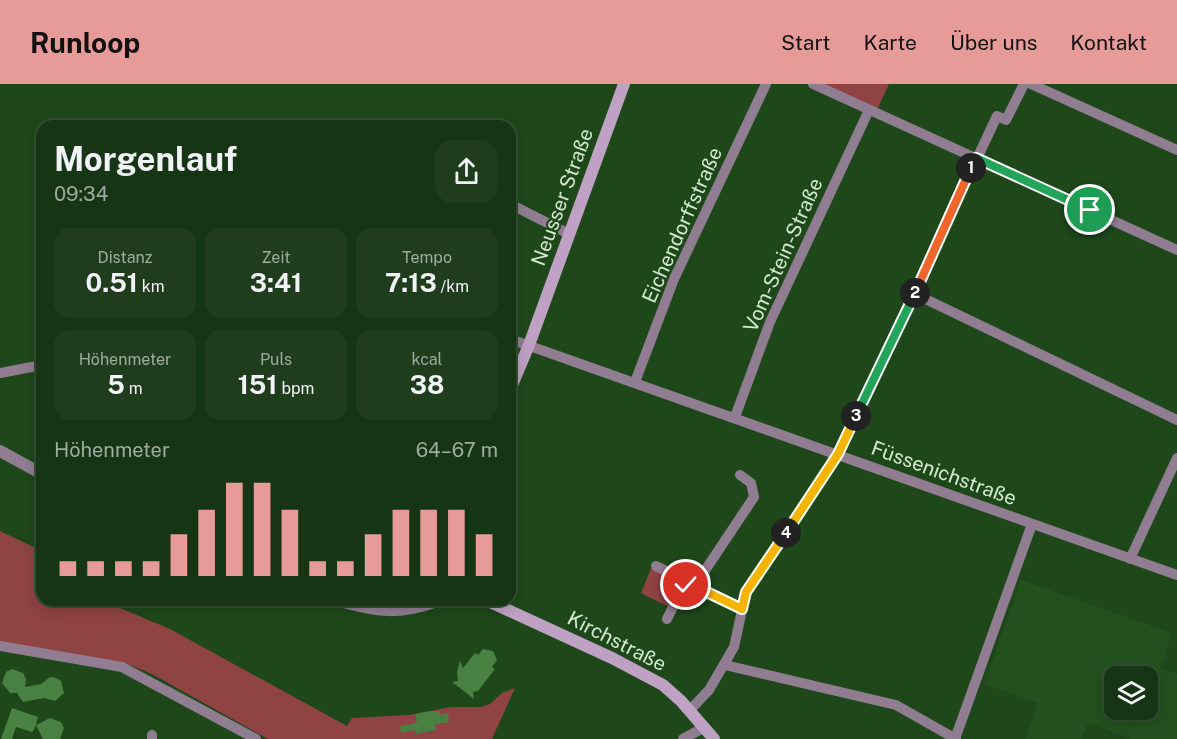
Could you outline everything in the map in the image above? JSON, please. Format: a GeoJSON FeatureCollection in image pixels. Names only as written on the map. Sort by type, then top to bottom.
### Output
{"type":"FeatureCollection","features":[{"type":"Feature","properties":{"kind":"main road","name":"Neusser Straße"},"geometry":{"type":"LineString","coordinates":[[516,376],[624,84]]}},
{"type":"Feature","properties":{"kind":"main road","name":"Kirchstraße"},"geometry":{"type":"LineString","coordinates":[[499,606],[612,658],[663,686],[690,711],[714,739]]}},
{"type":"Feature","properties":{"kind":"street","name":"Eichendorffstraße"},"geometry":{"type":"LineString","coordinates":[[635,382],[674,279],[766,84]]}},
{"type":"Feature","properties":{"kind":"street"},"geometry":{"type":"LineString","coordinates":[[813,84],[1177,250]]}},
{"type":"Feature","properties":{"kind":"street"},"geometry":{"type":"LineString","coordinates":[[690,711],[709,690],[734,647],[746,592],[838,454],[997,116],[1006,120],[1024,84]]}},
{"type":"Feature","properties":{"kind":"street"},"geometry":{"type":"LineString","coordinates":[[1031,84],[1177,150]]}},
{"type":"Feature","properties":{"kind":"street","name":"Vom-Stein-Straße"},"geometry":{"type":"LineString","coordinates":[[735,417],[770,322],[869,110]]}},
{"type":"Feature","properties":{"kind":"street"},"geometry":{"type":"LineString","coordinates":[[516,207],[569,234]]}},
{"type":"Feature","properties":{"kind":"street"},"geometry":{"type":"LineString","coordinates":[[915,294],[1177,420]]}},
{"type":"Feature","properties":{"kind":"street","name":"Füssenichstraße"},"geometry":{"type":"LineString","coordinates":[[516,341],[1177,575]]}},
{"type":"Feature","properties":{"kind":"street"},"geometry":{"type":"LineString","coordinates":[[0,373],[36,366]]}},
{"type":"Feature","properties":{"kind":"street"},"geometry":{"type":"LineString","coordinates":[[0,450],[36,471]]}},
{"type":"Feature","properties":{"kind":"street"},"geometry":{"type":"LineString","coordinates":[[1130,559],[1177,458]]}},
{"type":"Feature","properties":{"kind":"street"},"geometry":{"type":"LineString","coordinates":[[667,619],[683,587],[700,582],[706,569],[754,497],[751,483],[740,475]]}},
{"type":"Feature","properties":{"kind":"street"},"geometry":{"type":"LineString","coordinates":[[725,665],[896,705],[955,739],[1032,524]]}},
{"type":"Feature","properties":{"kind":"street"},"geometry":{"type":"LineString","coordinates":[[656,566],[742,609]]}},
{"type":"Feature","properties":{"kind":"street"},"geometry":{"type":"LineString","coordinates":[[360,606],[405,612],[422,606]]}},
{"type":"Feature","properties":{"kind":"street"},"geometry":{"type":"LineString","coordinates":[[0,646],[122,667],[256,739]]}},
{"type":"Feature","properties":{"kind":"street"},"geometry":{"type":"LineString","coordinates":[[683,739],[703,728]]}},
{"type":"Feature","properties":{"kind":"shaded area"},"geometry":{"type":"Polygon","coordinates":[[[823,84],[889,84],[877,110],[823,84]]]}},
{"type":"Feature","properties":{"kind":"shaded area"},"geometry":{"type":"Polygon","coordinates":[[[0,531],[36,548],[36,606],[115,606],[170,629],[347,726],[352,718],[409,715],[451,707],[481,707],[490,704],[502,693],[515,688],[492,739],[268,739],[152,674],[130,665],[0,646],[0,531]]]}},
{"type":"Feature","properties":{"kind":"shaded area"},"geometry":{"type":"Polygon","coordinates":[[[651,568],[679,582],[680,585],[669,607],[641,593],[651,568]]]}},
{"type":"Feature","properties":{"kind":"shaded area"},"geometry":{"type":"Polygon","coordinates":[[[1021,580],[1172,633],[1161,668],[1177,674],[1177,739],[1132,739],[1088,723],[1081,739],[1026,739],[1038,703],[984,684],[1021,580]]]}},
{"type":"Feature","properties":{"kind":"building"},"geometry":{"type":"Polygon","coordinates":[[[483,649],[493,651],[497,660],[492,667],[495,669],[478,691],[473,692],[474,699],[452,682],[458,681],[457,672],[460,661],[463,668],[475,653],[478,655],[483,649]]]}},
{"type":"Feature","properties":{"kind":"building"},"geometry":{"type":"Polygon","coordinates":[[[12,669],[23,673],[26,679],[25,687],[41,684],[50,677],[61,681],[64,693],[55,701],[44,698],[23,702],[17,693],[10,693],[2,683],[6,672],[12,669]]]}},
{"type":"Feature","properties":{"kind":"building"},"geometry":{"type":"Polygon","coordinates":[[[12,708],[38,717],[35,728],[32,732],[16,727],[12,739],[1,739],[12,708]]]}},
{"type":"Feature","properties":{"kind":"building"},"geometry":{"type":"Polygon","coordinates":[[[439,711],[440,715],[448,713],[449,722],[435,724],[436,730],[416,734],[415,730],[401,733],[400,726],[417,723],[415,714],[439,711]]]}},
{"type":"Feature","properties":{"kind":"building"},"geometry":{"type":"Polygon","coordinates":[[[50,718],[61,722],[64,728],[60,739],[43,739],[36,725],[50,718]]]}},
{"type":"Feature","properties":{"kind":"route"},"geometry":{"type":"LineString","coordinates":[[686,585],[690,584],[742,609],[746,592],[838,454],[915,294],[976,158],[1090,210]]}}]}
